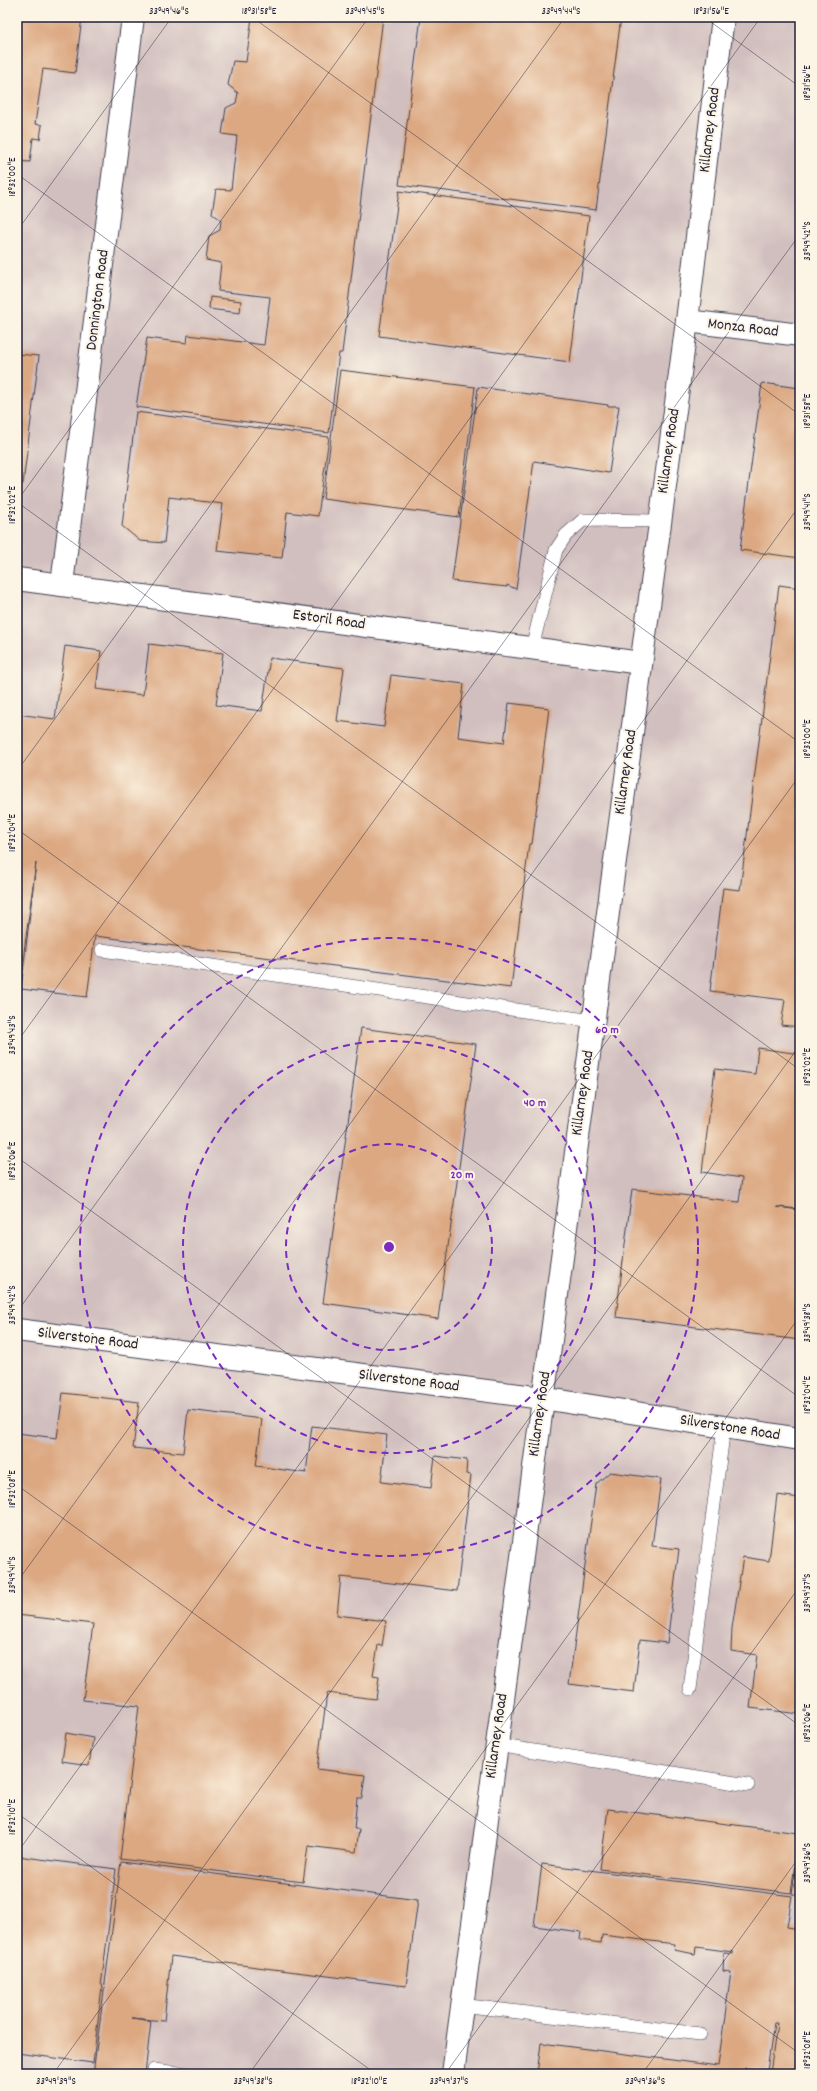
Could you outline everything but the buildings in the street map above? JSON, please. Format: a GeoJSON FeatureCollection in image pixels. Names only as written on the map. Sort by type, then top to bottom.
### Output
{"type":"FeatureCollection","features":[{"type":"Feature","properties":{"kind":"street","name":"Donnington Road"},"geometry":{"type":"LineString","coordinates":[[62,584],[133,17]]}},
{"type":"Feature","properties":{"kind":"street","name":"Killarney Road"},"geometry":{"type":"LineString","coordinates":[[453,2074],[542,1398],[687,321],[723,17]]}},
{"type":"Feature","properties":{"kind":"street","name":"Monza Road"},"geometry":{"type":"LineString","coordinates":[[687,321],[800,335]]}},
{"type":"Feature","properties":{"kind":"street","name":"Estoril Road"},"geometry":{"type":"LineString","coordinates":[[17,579],[641,663]]}},
{"type":"Feature","properties":{"kind":"street","name":"Silverstone Road"},"geometry":{"type":"LineString","coordinates":[[17,1330],[542,1398],[800,1439]]}},
{"type":"Feature","properties":{"kind":"lane"},"geometry":{"type":"LineString","coordinates":[[532,648],[556,550],[575,526],[583,520],[660,521]]}},
{"type":"Feature","properties":{"kind":"lane"},"geometry":{"type":"LineString","coordinates":[[102,950],[593,1021]]}},
{"type":"Feature","properties":{"kind":"lane"},"geometry":{"type":"LineString","coordinates":[[690,1688],[724,1427]]}},
{"type":"Feature","properties":{"kind":"lane"},"geometry":{"type":"LineString","coordinates":[[496,1745],[748,1785]]}},
{"type":"Feature","properties":{"kind":"lane"},"geometry":{"type":"LineString","coordinates":[[461,2005],[700,2034]]}},
{"type":"Feature","properties":{"kind":"lane"},"geometry":{"type":"LineString","coordinates":[[154,2070],[186,2074]]}},
{"type":"Feature","properties":{"kind":"shaded area"},"geometry":{"type":"Polygon","coordinates":[[[17,17],[800,17],[800,2074],[17,2074],[17,17]]]}}]}
